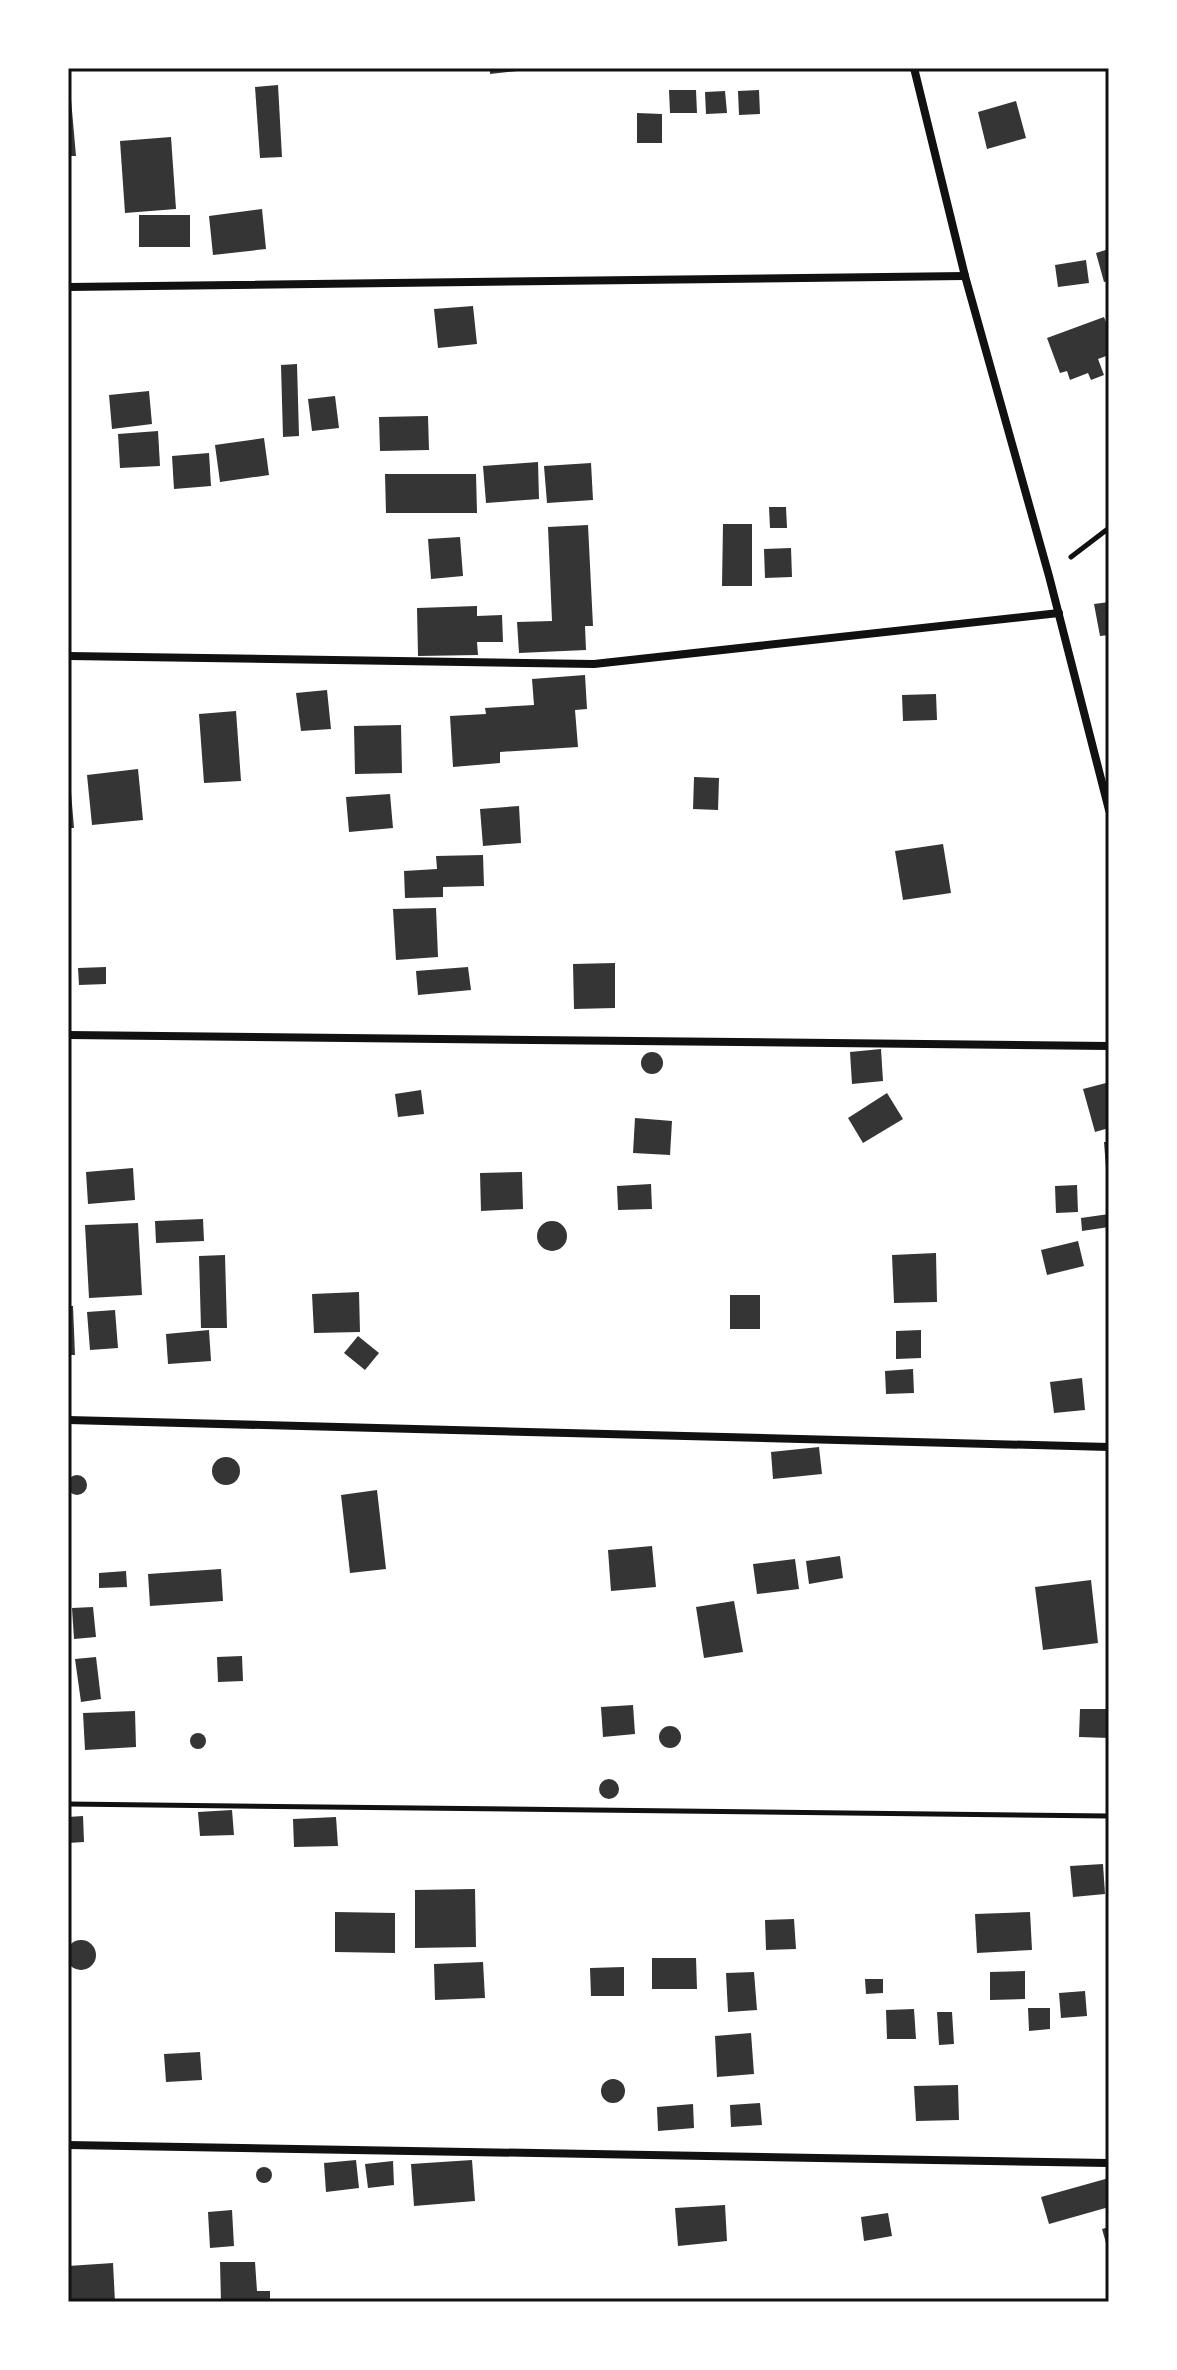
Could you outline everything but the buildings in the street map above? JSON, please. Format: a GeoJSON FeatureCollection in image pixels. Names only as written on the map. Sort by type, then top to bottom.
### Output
{"type":"FeatureCollection","features":[{"type":"Feature","properties":{"kind":"street"},"geometry":{"type":"LineString","coordinates":[[914,68],[965,276],[1059,613],[1109,810]]}},
{"type":"Feature","properties":{"kind":"street"},"geometry":{"type":"LineString","coordinates":[[68,287],[965,276]]}},
{"type":"Feature","properties":{"kind":"street"},"geometry":{"type":"LineString","coordinates":[[68,656],[594,664],[1059,613]]}},
{"type":"Feature","properties":{"kind":"street"},"geometry":{"type":"LineString","coordinates":[[68,1035],[1109,1046]]}},
{"type":"Feature","properties":{"kind":"street"},"geometry":{"type":"LineString","coordinates":[[68,1420],[1109,1447]]}},
{"type":"Feature","properties":{"kind":"street"},"geometry":{"type":"LineString","coordinates":[[68,2145],[1109,2163]]}},
{"type":"Feature","properties":{"kind":"path"},"geometry":{"type":"LineString","coordinates":[[1049,576],[1109,528]]}},
{"type":"Feature","properties":{"kind":"path"},"geometry":{"type":"LineString","coordinates":[[68,1804],[1109,1816]]}}]}
